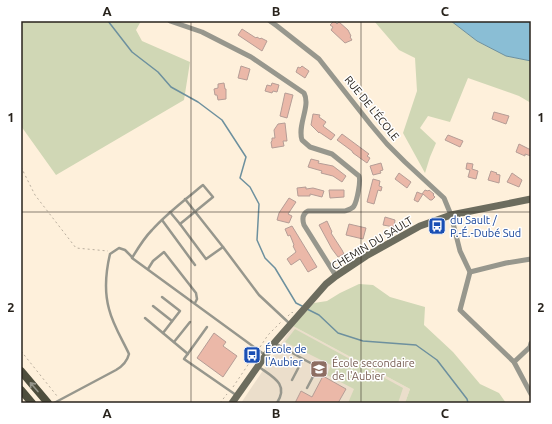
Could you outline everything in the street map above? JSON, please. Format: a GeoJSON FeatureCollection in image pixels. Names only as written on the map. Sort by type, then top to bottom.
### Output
{"type":"FeatureCollection","features":[{"type":"Feature","properties":{"kind":"main road"},"geometry":{"type":"LineString","coordinates":[[21,371],[48,403]]}},
{"type":"Feature","properties":{"kind":"main road"},"geometry":{"type":"LineString","coordinates":[[21,390],[32,403]]}},
{"type":"Feature","properties":{"kind":"street"},"geometry":{"type":"LineString","coordinates":[[170,21],[202,32],[251,57],[304,93],[306,101],[300,129],[302,140],[310,147],[332,154],[359,176],[360,180],[354,206],[345,211],[308,211],[303,217],[304,225],[336,276]]}},
{"type":"Feature","properties":{"kind":"street","name":"RUE DE L'ÉCOLE"},"geometry":{"type":"LineString","coordinates":[[270,21],[319,59],[387,144],[444,198],[451,215],[460,251],[470,272]]}},
{"type":"Feature","properties":{"kind":"street","name":"CHEMIN DU SAULT"},"geometry":{"type":"LineString","coordinates":[[232,403],[275,342],[326,284],[336,276],[366,256],[420,226],[451,215],[531,199]]}},
{"type":"Feature","properties":{"kind":"street"},"geometry":{"type":"LineString","coordinates":[[531,259],[506,263],[470,272],[460,310],[514,362],[531,394]]}},
{"type":"Feature","properties":{"kind":"street"},"geometry":{"type":"LineString","coordinates":[[514,362],[530,348],[531,343]]}},
{"type":"Feature","properties":{"kind":"lane"},"geometry":{"type":"LineString","coordinates":[[132,258],[151,230],[203,185],[213,197],[180,224]]}},
{"type":"Feature","properties":{"kind":"lane"},"geometry":{"type":"LineString","coordinates":[[185,199],[196,211],[259,295],[290,324]]}},
{"type":"Feature","properties":{"kind":"lane"},"geometry":{"type":"LineString","coordinates":[[170,212],[206,259],[223,247]]}},
{"type":"Feature","properties":{"kind":"lane"},"geometry":{"type":"LineString","coordinates":[[162,220],[195,265]]}},
{"type":"Feature","properties":{"kind":"lane"},"geometry":{"type":"LineString","coordinates":[[54,403],[116,370],[124,365],[128,359],[129,354],[108,308],[106,288],[107,264],[110,254],[119,248],[125,250],[132,258],[266,355]]}},
{"type":"Feature","properties":{"kind":"lane"},"geometry":{"type":"LineString","coordinates":[[148,269],[153,261],[164,252],[196,293],[197,299],[195,303]]}},
{"type":"Feature","properties":{"kind":"lane"},"geometry":{"type":"LineString","coordinates":[[162,297],[180,311],[163,333]]}},
{"type":"Feature","properties":{"kind":"lane"},"geometry":{"type":"LineString","coordinates":[[154,306],[172,321]]}},
{"type":"Feature","properties":{"kind":"lane"},"geometry":{"type":"LineString","coordinates":[[145,318],[188,354]]}},
{"type":"Feature","properties":{"kind":"lane"},"geometry":{"type":"LineString","coordinates":[[174,343],[190,322]]}},
{"type":"Feature","properties":{"kind":"lane"},"geometry":{"type":"LineString","coordinates":[[207,327],[184,359],[237,396]]}},
{"type":"Feature","properties":{"kind":"lane"},"geometry":{"type":"LineString","coordinates":[[275,342],[318,367],[307,388]]}},
{"type":"Feature","properties":{"kind":"lane"},"geometry":{"type":"LineString","coordinates":[[292,380],[303,359]]}},
{"type":"Feature","properties":{"kind":"lane"},"geometry":{"type":"LineString","coordinates":[[258,366],[280,383],[282,392],[278,402],[274,403]]}},
{"type":"Feature","properties":{"kind":"path"},"geometry":{"type":"LineString","coordinates":[[21,167],[35,196],[76,248],[113,251]]}},
{"type":"Feature","properties":{"kind":"path"},"geometry":{"type":"LineString","coordinates":[[21,351],[61,400]]}},
{"type":"Feature","properties":{"kind":"shaded area","name":"École secondaire de l'Aubier"},"geometry":{"type":"Polygon","coordinates":[[[293,326],[410,389],[405,403],[241,403],[293,326]]]}},
{"type":"Feature","properties":{"kind":"green space"},"geometry":{"type":"Polygon","coordinates":[[[21,21],[141,21],[136,30],[142,41],[190,62],[184,100],[56,175],[21,126],[21,21]]]}},
{"type":"Feature","properties":{"kind":"green space"},"geometry":{"type":"Polygon","coordinates":[[[374,21],[451,21],[477,41],[506,56],[531,61],[531,103],[519,96],[468,78],[450,122],[428,116],[420,128],[436,143],[425,173],[403,133],[417,91],[415,58],[399,50],[374,21]]]}},
{"type":"Feature","properties":{"kind":"green space"},"geometry":{"type":"Polygon","coordinates":[[[359,284],[373,285],[390,297],[425,307],[424,325],[453,352],[480,384],[499,393],[506,403],[405,403],[410,389],[293,326],[314,303],[327,301],[359,284]]]}},
{"type":"Feature","properties":{"kind":"green space"},"geometry":{"type":"Polygon","coordinates":[[[295,329],[403,388],[398,403],[348,403],[354,389],[327,375],[331,365],[285,342],[295,329]]]}},
{"type":"Feature","properties":{"kind":"water"},"geometry":{"type":"Polygon","coordinates":[[[451,21],[531,21],[531,61],[506,56],[477,41],[451,21]]]}},
{"type":"Feature","properties":{"kind":"building"},"geometry":{"type":"Polygon","coordinates":[[[334,21],[337,24],[339,22],[348,30],[352,40],[345,43],[331,30],[333,27],[330,25],[334,21]]]}},
{"type":"Feature","properties":{"kind":"building"},"geometry":{"type":"Polygon","coordinates":[[[242,29],[256,38],[261,38],[267,41],[262,51],[238,35],[242,29]]]}},
{"type":"Feature","properties":{"kind":"building"},"geometry":{"type":"Polygon","coordinates":[[[241,66],[250,69],[247,80],[238,78],[241,66]]]}},
{"type":"Feature","properties":{"kind":"building"},"geometry":{"type":"Polygon","coordinates":[[[302,66],[309,71],[305,78],[296,72],[298,67],[300,68],[302,66]]]}},
{"type":"Feature","properties":{"kind":"building"},"geometry":{"type":"Polygon","coordinates":[[[224,83],[226,89],[226,99],[218,100],[214,89],[218,88],[218,84],[224,83]]]}},
{"type":"Feature","properties":{"kind":"building"},"geometry":{"type":"Polygon","coordinates":[[[272,83],[279,85],[277,92],[273,91],[272,93],[265,91],[267,85],[271,86],[272,83]]]}},
{"type":"Feature","properties":{"kind":"building"},"geometry":{"type":"Polygon","coordinates":[[[285,93],[293,95],[287,118],[280,116],[285,93]]]}},
{"type":"Feature","properties":{"kind":"building"},"geometry":{"type":"Polygon","coordinates":[[[494,112],[509,116],[506,124],[492,119],[494,112]]]}},
{"type":"Feature","properties":{"kind":"building"},"geometry":{"type":"Polygon","coordinates":[[[313,114],[320,115],[319,117],[326,122],[323,126],[335,135],[331,140],[319,133],[311,125],[313,114]]]}},
{"type":"Feature","properties":{"kind":"building"},"geometry":{"type":"Polygon","coordinates":[[[285,123],[287,141],[283,141],[284,146],[272,148],[272,138],[275,138],[274,130],[278,124],[285,123]]]}},
{"type":"Feature","properties":{"kind":"building"},"geometry":{"type":"Polygon","coordinates":[[[342,134],[369,154],[367,156],[370,158],[367,163],[337,140],[342,134]]]}},
{"type":"Feature","properties":{"kind":"building"},"geometry":{"type":"Polygon","coordinates":[[[448,135],[463,141],[460,147],[445,140],[448,135]]]}},
{"type":"Feature","properties":{"kind":"building"},"geometry":{"type":"Polygon","coordinates":[[[519,144],[531,150],[531,156],[525,154],[525,156],[516,152],[519,144]]]}},
{"type":"Feature","properties":{"kind":"building"},"geometry":{"type":"Polygon","coordinates":[[[311,159],[319,161],[318,163],[333,166],[346,176],[342,182],[333,176],[321,173],[322,171],[308,167],[311,159]]]}},
{"type":"Feature","properties":{"kind":"building"},"geometry":{"type":"Polygon","coordinates":[[[381,163],[383,170],[380,171],[381,173],[373,175],[370,166],[381,163]]]}},
{"type":"Feature","properties":{"kind":"building"},"geometry":{"type":"Polygon","coordinates":[[[467,163],[473,164],[472,169],[478,171],[476,179],[468,177],[470,170],[466,169],[467,163]]]}},
{"type":"Feature","properties":{"kind":"building"},"geometry":{"type":"Polygon","coordinates":[[[491,171],[500,175],[499,183],[488,180],[491,171]]]}},
{"type":"Feature","properties":{"kind":"building"},"geometry":{"type":"Polygon","coordinates":[[[399,173],[411,182],[407,188],[395,179],[399,173]]]}},
{"type":"Feature","properties":{"kind":"building"},"geometry":{"type":"Polygon","coordinates":[[[512,173],[522,180],[519,187],[507,182],[512,173]]]}},
{"type":"Feature","properties":{"kind":"building"},"geometry":{"type":"Polygon","coordinates":[[[373,179],[380,181],[379,186],[382,187],[381,191],[378,190],[374,204],[367,202],[373,179]]]}},
{"type":"Feature","properties":{"kind":"building"},"geometry":{"type":"Polygon","coordinates":[[[306,187],[306,189],[313,188],[324,191],[322,197],[310,194],[310,196],[298,196],[297,188],[306,187]]]}},
{"type":"Feature","properties":{"kind":"building"},"geometry":{"type":"Polygon","coordinates":[[[329,190],[344,190],[344,197],[330,198],[329,190]]]}},
{"type":"Feature","properties":{"kind":"building"},"geometry":{"type":"Polygon","coordinates":[[[425,190],[429,190],[435,197],[430,200],[423,194],[418,202],[414,200],[417,192],[422,194],[425,190]]]}},
{"type":"Feature","properties":{"kind":"building"},"geometry":{"type":"Polygon","coordinates":[[[289,198],[296,202],[288,214],[292,216],[289,223],[277,220],[279,213],[289,198]]]}},
{"type":"Feature","properties":{"kind":"building"},"geometry":{"type":"Polygon","coordinates":[[[385,217],[395,220],[394,227],[383,225],[385,217]]]}},
{"type":"Feature","properties":{"kind":"building"},"geometry":{"type":"Polygon","coordinates":[[[327,221],[332,232],[331,233],[344,254],[338,257],[319,225],[327,221]]]}},
{"type":"Feature","properties":{"kind":"building"},"geometry":{"type":"Polygon","coordinates":[[[349,224],[366,228],[363,239],[346,235],[349,224]]]}},
{"type":"Feature","properties":{"kind":"building"},"geometry":{"type":"Polygon","coordinates":[[[292,226],[317,267],[308,272],[300,259],[291,265],[287,259],[296,252],[290,235],[288,236],[285,229],[292,226]]]}},
{"type":"Feature","properties":{"kind":"building"},"geometry":{"type":"Polygon","coordinates":[[[214,333],[226,342],[223,346],[237,356],[223,377],[197,358],[214,333]]]}},
{"type":"Feature","properties":{"kind":"building"},"geometry":{"type":"Polygon","coordinates":[[[323,376],[346,389],[338,403],[295,403],[301,391],[312,397],[323,376]]]}},
{"type":"Feature","properties":{"kind":"waterway"},"geometry":{"type":"LineString","coordinates":[[108,21],[132,52],[158,72],[171,87],[198,102],[222,120],[246,157],[240,178],[250,187],[259,204],[257,240],[265,258],[275,268],[296,303],[304,307]]}},
{"type":"Feature","properties":{"kind":"waterway"},"geometry":{"type":"LineString","coordinates":[[307,309],[319,315],[338,333],[363,341],[416,345],[437,360],[467,399],[468,403]]}},
{"type":"Feature","properties":{"kind":"place","name":"du Sault / P.-É.-Dubé Sud"},"geometry":{"type":"Point","coordinates":[437,226]}},
{"type":"Feature","properties":{"kind":"place","name":"École de l'Aubier"},"geometry":{"type":"Point","coordinates":[252,355]}},
{"type":"Feature","properties":{"kind":"place","name":"École secondaire de l'Aubier"},"geometry":{"type":"Point","coordinates":[319,369]}}]}
